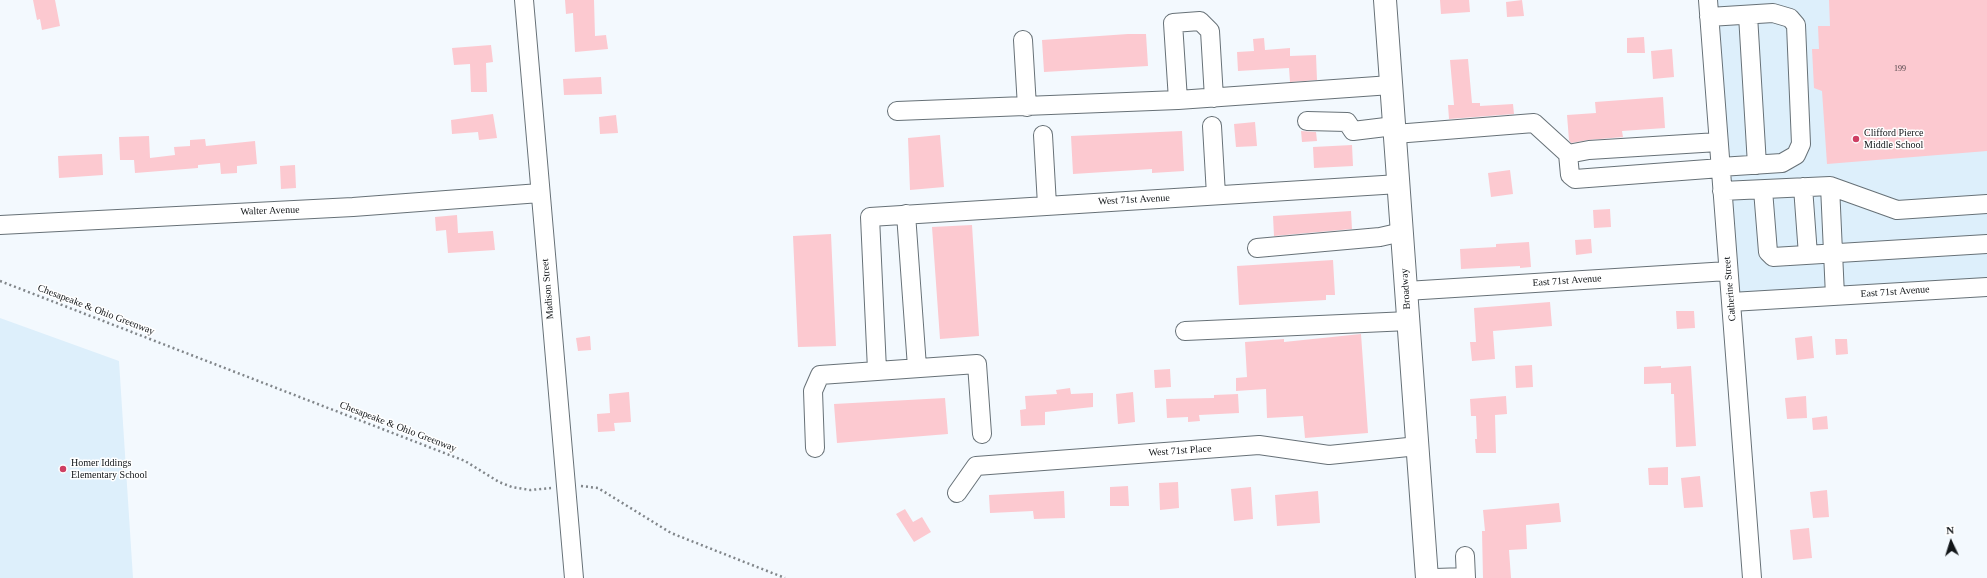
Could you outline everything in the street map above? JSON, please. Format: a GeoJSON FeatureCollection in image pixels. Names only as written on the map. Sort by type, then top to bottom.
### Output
{"type":"FeatureCollection","features":[{"type":"Feature","properties":{"kind":"main road","name":"Broadway"},"geometry":{"type":"LineString","coordinates":[[1385,0],[1427,578]]}},
{"type":"Feature","properties":{"kind":"street","name":"Madison Street"},"geometry":{"type":"LineString","coordinates":[[524,0],[574,578]]}},
{"type":"Feature","properties":{"kind":"street"},"geometry":{"type":"LineString","coordinates":[[1307,121],[1347,122],[1353,131],[1534,123],[1568,154],[1570,174],[1575,179],[1787,162],[1796,155],[1801,144],[1796,25],[1790,18],[1773,13],[1748,15],[1709,8]]}},
{"type":"Feature","properties":{"kind":"street","name":"Catherine Street"},"geometry":{"type":"LineString","coordinates":[[1709,8],[1752,578]]}},
{"type":"Feature","properties":{"kind":"street"},"geometry":{"type":"LineString","coordinates":[[1748,15],[1757,165]]}},
{"type":"Feature","properties":{"kind":"street"},"geometry":{"type":"LineString","coordinates":[[1178,100],[1173,23],[1200,21],[1210,31],[1214,98]]}},
{"type":"Feature","properties":{"kind":"street"},"geometry":{"type":"LineString","coordinates":[[1023,40],[1027,107]]}},
{"type":"Feature","properties":{"kind":"street"},"geometry":{"type":"LineString","coordinates":[[897,111],[1178,100],[1391,85]]}},
{"type":"Feature","properties":{"kind":"street"},"geometry":{"type":"LineString","coordinates":[[1212,126],[1216,195]]}},
{"type":"Feature","properties":{"kind":"street"},"geometry":{"type":"LineString","coordinates":[[1044,135],[1047,205]]}},
{"type":"Feature","properties":{"kind":"street"},"geometry":{"type":"LineString","coordinates":[[1568,154],[1589,150],[1718,142]]}},
{"type":"Feature","properties":{"kind":"street","name":"West 71st Avenue"},"geometry":{"type":"LineString","coordinates":[[877,370],[870,217],[1399,184]]}},
{"type":"Feature","properties":{"kind":"street"},"geometry":{"type":"LineString","coordinates":[[1722,191],[1830,186],[1897,210],[1987,204]]}},
{"type":"Feature","properties":{"kind":"street"},"geometry":{"type":"LineString","coordinates":[[1830,186],[1835,296]]}},
{"type":"Feature","properties":{"kind":"street"},"geometry":{"type":"LineString","coordinates":[[1803,187],[1808,256]]}},
{"type":"Feature","properties":{"kind":"street"},"geometry":{"type":"LineString","coordinates":[[1763,190],[1768,252],[1773,257],[1987,244]]}},
{"type":"Feature","properties":{"kind":"street","name":"Walter Avenue"},"geometry":{"type":"LineString","coordinates":[[0,225],[353,208],[540,193]]}},
{"type":"Feature","properties":{"kind":"street"},"geometry":{"type":"LineString","coordinates":[[906,214],[917,367]]}},
{"type":"Feature","properties":{"kind":"street"},"geometry":{"type":"LineString","coordinates":[[1257,248],[1380,237],[1402,232]]}},
{"type":"Feature","properties":{"kind":"street","name":"East 71st Avenue"},"geometry":{"type":"LineString","coordinates":[[1406,291],[1728,271]]}},
{"type":"Feature","properties":{"kind":"street","name":"East 71st Avenue"},"geometry":{"type":"LineString","coordinates":[[1731,302],[1987,287]]}},
{"type":"Feature","properties":{"kind":"street"},"geometry":{"type":"LineString","coordinates":[[1185,331],[1409,320]]}},
{"type":"Feature","properties":{"kind":"street"},"geometry":{"type":"LineString","coordinates":[[815,448],[813,391],[820,375],[877,370],[977,364],[982,434]]}},
{"type":"Feature","properties":{"kind":"street","name":"West 71st Place"},"geometry":{"type":"LineString","coordinates":[[957,493],[976,466],[1259,446],[1329,455],[1418,446]]}},
{"type":"Feature","properties":{"kind":"street"},"geometry":{"type":"LineString","coordinates":[[1435,578],[1466,577],[1465,556]]}},
{"type":"Feature","properties":{"kind":"path","name":"Chesapeake & Ohio Greenway"},"geometry":{"type":"LineString","coordinates":[[0,281],[465,461],[498,482],[512,487],[530,490],[587,486],[598,488],[671,533],[785,578]]}},
{"type":"Feature","properties":{"kind":"shaded area","name":"Clifford Pierce Middle School"},"geometry":{"type":"Polygon","coordinates":[[[1715,0],[1987,0],[1987,278],[1735,294],[1715,0]]]}},
{"type":"Feature","properties":{"kind":"shaded area","name":"Homer Iddings Elementary School"},"geometry":{"type":"Polygon","coordinates":[[[0,318],[119,361],[133,578],[0,578],[0,318]]]}},
{"type":"Feature","properties":{"kind":"building"},"geometry":{"type":"Polygon","coordinates":[[[33,0],[55,0],[60,26],[42,30],[40,19],[37,20],[33,0]]]}},
{"type":"Feature","properties":{"kind":"building"},"geometry":{"type":"Polygon","coordinates":[[[565,0],[594,0],[595,36],[606,35],[608,49],[575,52],[573,13],[566,14],[565,0]]]}},
{"type":"Feature","properties":{"kind":"building"},"geometry":{"type":"Polygon","coordinates":[[[1440,0],[1469,0],[1470,12],[1441,14],[1440,0]]]}},
{"type":"Feature","properties":{"kind":"building"},"geometry":{"type":"Polygon","coordinates":[[[1522,0],[1524,16],[1507,17],[1506,2],[1522,0]]]}},
{"type":"Feature","properties":{"kind":"building"},"geometry":{"type":"Polygon","coordinates":[[[1829,0],[1987,0],[1987,151],[1827,164],[1822,91],[1814,88],[1812,49],[1819,49],[1818,26],[1830,26],[1829,0]]]}},
{"type":"Feature","properties":{"kind":"building"},"geometry":{"type":"Polygon","coordinates":[[[1146,34],[1148,66],[1044,72],[1042,40],[1146,34]]]}},
{"type":"Feature","properties":{"kind":"building"},"geometry":{"type":"Polygon","coordinates":[[[1644,37],[1645,53],[1627,53],[1627,38],[1644,37]]]}},
{"type":"Feature","properties":{"kind":"building"},"geometry":{"type":"Polygon","coordinates":[[[1264,38],[1265,50],[1290,48],[1290,56],[1316,55],[1317,80],[1290,82],[1289,68],[1238,71],[1237,52],[1254,51],[1253,39],[1264,38]]]}},
{"type":"Feature","properties":{"kind":"building"},"geometry":{"type":"Polygon","coordinates":[[[491,45],[493,62],[486,63],[487,92],[471,92],[470,64],[454,65],[452,48],[491,45]]]}},
{"type":"Feature","properties":{"kind":"building"},"geometry":{"type":"Polygon","coordinates":[[[1672,49],[1674,77],[1653,79],[1651,51],[1672,49]]]}},
{"type":"Feature","properties":{"kind":"building"},"geometry":{"type":"Polygon","coordinates":[[[1468,59],[1472,103],[1480,103],[1480,106],[1513,104],[1514,114],[1449,119],[1448,105],[1454,105],[1450,60],[1468,59]]]}},
{"type":"Feature","properties":{"kind":"building"},"geometry":{"type":"Polygon","coordinates":[[[601,77],[602,94],[564,95],[563,79],[601,77]]]}},
{"type":"Feature","properties":{"kind":"building"},"geometry":{"type":"Polygon","coordinates":[[[1663,97],[1665,128],[1622,131],[1623,137],[1571,143],[1569,140],[1567,115],[1596,113],[1595,102],[1663,97]]]}},
{"type":"Feature","properties":{"kind":"building"},"geometry":{"type":"Polygon","coordinates":[[[493,114],[497,138],[479,140],[478,132],[452,134],[451,120],[493,114]]]}},
{"type":"Feature","properties":{"kind":"building"},"geometry":{"type":"Polygon","coordinates":[[[616,115],[618,133],[600,134],[599,117],[616,115]]]}},
{"type":"Feature","properties":{"kind":"building"},"geometry":{"type":"Polygon","coordinates":[[[1255,122],[1257,146],[1236,147],[1234,124],[1255,122]]]}},
{"type":"Feature","properties":{"kind":"building"},"geometry":{"type":"Polygon","coordinates":[[[1182,131],[1184,171],[1152,173],[1152,169],[1073,174],[1071,136],[1182,131]]]}},
{"type":"Feature","properties":{"kind":"building"},"geometry":{"type":"Polygon","coordinates":[[[1301,131],[1316,132],[1317,141],[1302,142],[1301,131]]]}},
{"type":"Feature","properties":{"kind":"building"},"geometry":{"type":"Polygon","coordinates":[[[940,135],[944,187],[910,190],[908,138],[940,135]]]}},
{"type":"Feature","properties":{"kind":"building"},"geometry":{"type":"Polygon","coordinates":[[[149,136],[150,158],[175,155],[174,147],[190,146],[190,140],[205,139],[206,146],[255,141],[257,164],[237,166],[237,173],[221,174],[220,163],[198,165],[198,168],[135,173],[134,160],[120,160],[119,137],[149,136]]]}},
{"type":"Feature","properties":{"kind":"building"},"geometry":{"type":"Polygon","coordinates":[[[1352,145],[1353,166],[1314,168],[1313,147],[1352,145]]]}},
{"type":"Feature","properties":{"kind":"building"},"geometry":{"type":"Polygon","coordinates":[[[102,154],[103,175],[59,178],[58,156],[102,154]]]}},
{"type":"Feature","properties":{"kind":"building"},"geometry":{"type":"Polygon","coordinates":[[[295,165],[296,188],[281,189],[280,166],[295,165]]]}},
{"type":"Feature","properties":{"kind":"building"},"geometry":{"type":"Polygon","coordinates":[[[1510,170],[1513,194],[1491,197],[1488,173],[1510,170]]]}},
{"type":"Feature","properties":{"kind":"building"},"geometry":{"type":"Polygon","coordinates":[[[1610,209],[1611,227],[1594,228],[1593,210],[1610,209]]]}},
{"type":"Feature","properties":{"kind":"building"},"geometry":{"type":"Polygon","coordinates":[[[1351,211],[1352,229],[1274,236],[1273,216],[1351,211]]]}},
{"type":"Feature","properties":{"kind":"building"},"geometry":{"type":"Polygon","coordinates":[[[457,215],[458,233],[493,231],[495,250],[448,253],[446,230],[436,231],[435,217],[457,215]]]}},
{"type":"Feature","properties":{"kind":"building"},"geometry":{"type":"Polygon","coordinates":[[[972,225],[979,336],[940,339],[932,227],[972,225]]]}},
{"type":"Feature","properties":{"kind":"building"},"geometry":{"type":"Polygon","coordinates":[[[831,234],[836,346],[798,347],[793,236],[831,234]]]}},
{"type":"Feature","properties":{"kind":"building"},"geometry":{"type":"Polygon","coordinates":[[[1591,239],[1592,253],[1576,255],[1575,240],[1591,239]]]}},
{"type":"Feature","properties":{"kind":"building"},"geometry":{"type":"Polygon","coordinates":[[[1529,242],[1531,267],[1520,268],[1520,266],[1461,269],[1460,249],[1496,247],[1496,244],[1529,242]]]}},
{"type":"Feature","properties":{"kind":"building"},"geometry":{"type":"Polygon","coordinates":[[[1333,260],[1335,295],[1326,295],[1326,300],[1239,305],[1237,266],[1333,260]]]}},
{"type":"Feature","properties":{"kind":"building"},"geometry":{"type":"Polygon","coordinates":[[[1550,302],[1552,326],[1493,331],[1495,359],[1472,361],[1470,342],[1476,342],[1474,308],[1550,302]]]}},
{"type":"Feature","properties":{"kind":"building"},"geometry":{"type":"Polygon","coordinates":[[[1676,311],[1694,311],[1695,328],[1677,329],[1676,311]]]}},
{"type":"Feature","properties":{"kind":"building"},"geometry":{"type":"Polygon","coordinates":[[[1361,334],[1368,433],[1305,438],[1303,416],[1267,418],[1266,389],[1236,391],[1236,378],[1247,377],[1245,342],[1284,339],[1284,342],[1361,334]]]}},
{"type":"Feature","properties":{"kind":"building"},"geometry":{"type":"Polygon","coordinates":[[[590,336],[591,350],[578,351],[576,338],[590,336]]]}},
{"type":"Feature","properties":{"kind":"building"},"geometry":{"type":"Polygon","coordinates":[[[1812,336],[1814,358],[1797,360],[1795,338],[1812,336]]]}},
{"type":"Feature","properties":{"kind":"building"},"geometry":{"type":"Polygon","coordinates":[[[1835,339],[1847,339],[1848,354],[1836,355],[1835,339]]]}},
{"type":"Feature","properties":{"kind":"building"},"geometry":{"type":"Polygon","coordinates":[[[1532,365],[1533,387],[1516,388],[1515,366],[1532,365]]]}},
{"type":"Feature","properties":{"kind":"building"},"geometry":{"type":"Polygon","coordinates":[[[1661,366],[1661,368],[1691,366],[1696,446],[1676,447],[1674,394],[1671,394],[1671,383],[1644,384],[1644,367],[1661,366]]]}},
{"type":"Feature","properties":{"kind":"building"},"geometry":{"type":"Polygon","coordinates":[[[1170,369],[1171,387],[1155,388],[1154,370],[1170,369]]]}},
{"type":"Feature","properties":{"kind":"building"},"geometry":{"type":"Polygon","coordinates":[[[1070,388],[1071,394],[1093,393],[1093,407],[1045,412],[1045,425],[1021,426],[1020,410],[1026,409],[1025,396],[1057,394],[1056,390],[1070,388]]]}},
{"type":"Feature","properties":{"kind":"building"},"geometry":{"type":"Polygon","coordinates":[[[629,392],[631,422],[614,423],[615,431],[598,432],[597,414],[610,413],[609,394],[629,392]]]}},
{"type":"Feature","properties":{"kind":"building"},"geometry":{"type":"Polygon","coordinates":[[[1133,392],[1135,422],[1118,424],[1116,394],[1133,392]]]}},
{"type":"Feature","properties":{"kind":"building"},"geometry":{"type":"Polygon","coordinates":[[[1238,394],[1239,413],[1199,415],[1200,421],[1188,422],[1188,417],[1167,418],[1166,399],[1214,398],[1214,395],[1238,394]]]}},
{"type":"Feature","properties":{"kind":"building"},"geometry":{"type":"Polygon","coordinates":[[[1506,396],[1507,414],[1495,415],[1496,453],[1476,453],[1476,416],[1471,416],[1470,399],[1506,396]]]}},
{"type":"Feature","properties":{"kind":"building"},"geometry":{"type":"Polygon","coordinates":[[[1806,396],[1807,418],[1787,419],[1785,398],[1806,396]]]}},
{"type":"Feature","properties":{"kind":"building"},"geometry":{"type":"Polygon","coordinates":[[[945,398],[948,434],[837,443],[834,404],[945,398]]]}},
{"type":"Feature","properties":{"kind":"building"},"geometry":{"type":"Polygon","coordinates":[[[1827,416],[1828,429],[1813,430],[1812,418],[1827,416]]]}},
{"type":"Feature","properties":{"kind":"building"},"geometry":{"type":"Polygon","coordinates":[[[1668,467],[1668,485],[1649,485],[1648,468],[1668,467]]]}},
{"type":"Feature","properties":{"kind":"building"},"geometry":{"type":"Polygon","coordinates":[[[1700,476],[1703,507],[1684,508],[1681,478],[1700,476]]]}},
{"type":"Feature","properties":{"kind":"building"},"geometry":{"type":"Polygon","coordinates":[[[1178,482],[1179,508],[1160,510],[1159,483],[1178,482]]]}},
{"type":"Feature","properties":{"kind":"building"},"geometry":{"type":"Polygon","coordinates":[[[1128,486],[1129,506],[1110,506],[1110,487],[1128,486]]]}},
{"type":"Feature","properties":{"kind":"building"},"geometry":{"type":"Polygon","coordinates":[[[1251,487],[1253,519],[1234,521],[1231,489],[1251,487]]]}},
{"type":"Feature","properties":{"kind":"building"},"geometry":{"type":"Polygon","coordinates":[[[1827,490],[1829,517],[1813,518],[1810,492],[1827,490]]]}},
{"type":"Feature","properties":{"kind":"building"},"geometry":{"type":"Polygon","coordinates":[[[1064,491],[1065,518],[1034,519],[1033,511],[990,513],[989,495],[1064,491]]]}},
{"type":"Feature","properties":{"kind":"building"},"geometry":{"type":"Polygon","coordinates":[[[1318,491],[1320,523],[1277,526],[1275,495],[1318,491]]]}},
{"type":"Feature","properties":{"kind":"building"},"geometry":{"type":"Polygon","coordinates":[[[1559,503],[1561,522],[1526,525],[1527,549],[1509,550],[1511,578],[1483,578],[1482,531],[1485,531],[1483,510],[1559,503]]]}},
{"type":"Feature","properties":{"kind":"building"},"geometry":{"type":"Polygon","coordinates":[[[905,509],[913,522],[922,517],[931,532],[914,542],[896,514],[905,509]]]}},
{"type":"Feature","properties":{"kind":"building"},"geometry":{"type":"Polygon","coordinates":[[[1809,528],[1812,558],[1793,560],[1790,530],[1809,528]]]}},
{"type":"Feature","properties":{"kind":"place","name":"Clifford Pierce Middle School"},"geometry":{"type":"Point","coordinates":[1856,139]}},
{"type":"Feature","properties":{"kind":"place","name":"Homer Iddings Elementary School"},"geometry":{"type":"Point","coordinates":[63,469]}}]}
